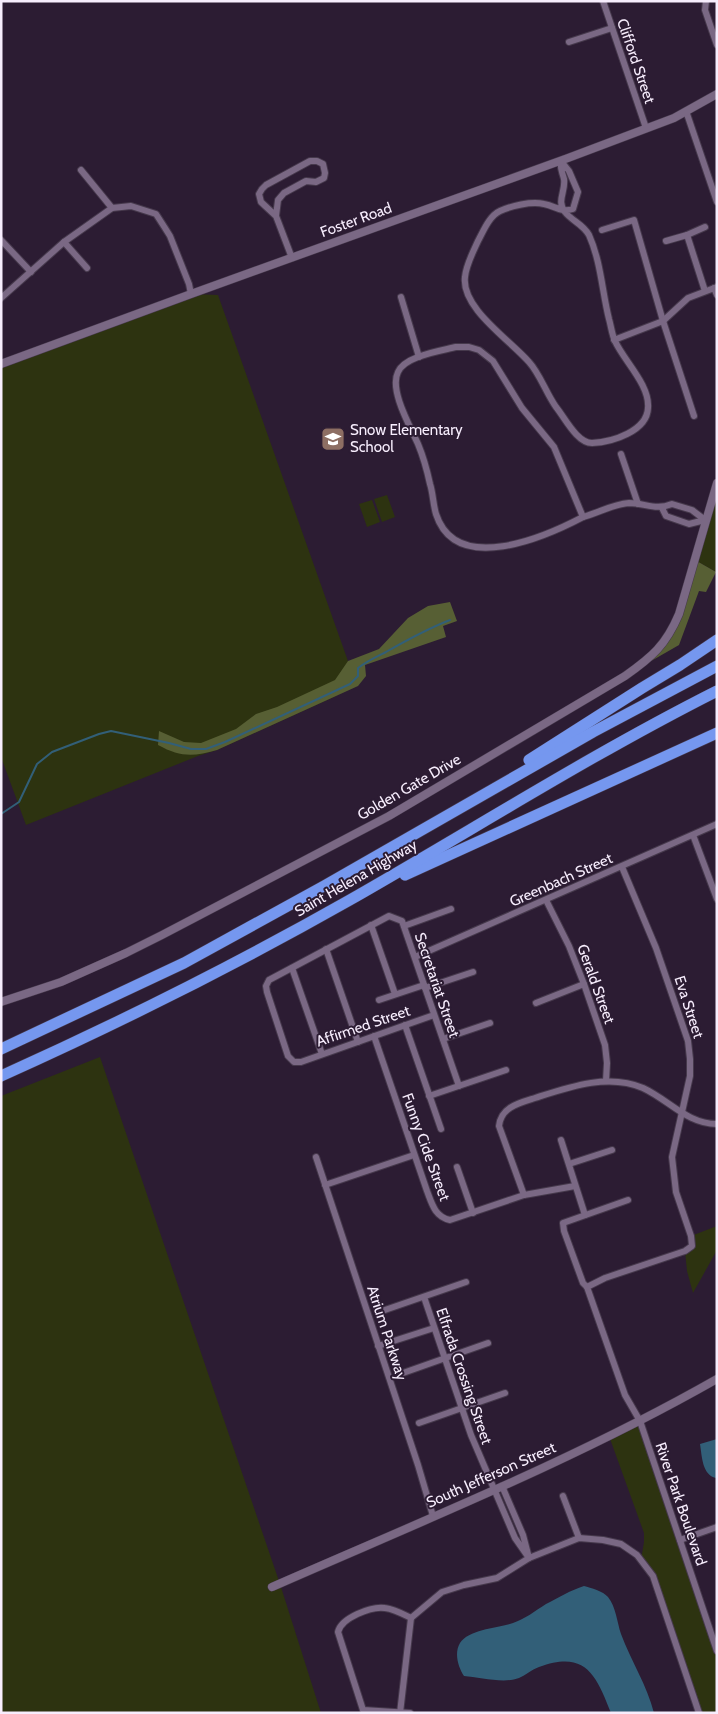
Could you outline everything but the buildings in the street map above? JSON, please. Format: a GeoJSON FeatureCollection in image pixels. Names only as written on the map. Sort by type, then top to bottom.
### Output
{"type":"FeatureCollection","features":[{"type":"Feature","properties":{"kind":"highway"},"geometry":{"type":"LineString","coordinates":[[350,871],[717,640]]}},
{"type":"Feature","properties":{"kind":"highway","name":"Saint Helena Highway"},"geometry":{"type":"LineString","coordinates":[[1,1049],[184,963],[350,871],[592,732],[717,666]]}},
{"type":"Feature","properties":{"kind":"highway","name":"Saint Helena Highway"},"geometry":{"type":"LineString","coordinates":[[1,1076],[192,985],[348,901],[592,758],[717,691]]}},
{"type":"Feature","properties":{"kind":"highway"},"geometry":{"type":"LineString","coordinates":[[348,901],[717,733]]}},
{"type":"Feature","properties":{"kind":"street","name":"Clifford Street"},"geometry":{"type":"LineString","coordinates":[[602,1],[646,128]]}},
{"type":"Feature","properties":{"kind":"street"},"geometry":{"type":"LineString","coordinates":[[706,2],[704,10],[717,45]]}},
{"type":"Feature","properties":{"kind":"street"},"geometry":{"type":"LineString","coordinates":[[569,42],[612,28]]}},
{"type":"Feature","properties":{"kind":"street","name":"Foster Road"},"geometry":{"type":"LineString","coordinates":[[1,364],[561,161],[674,118],[717,94]]}},
{"type":"Feature","properties":{"kind":"street"},"geometry":{"type":"LineString","coordinates":[[686,111],[717,202]]}},
{"type":"Feature","properties":{"kind":"street"},"geometry":{"type":"LineString","coordinates":[[276,216],[278,200],[284,192],[306,181],[316,182],[324,178],[323,164],[317,161],[310,161],[262,189],[259,194],[261,202],[276,216],[292,258]]}},
{"type":"Feature","properties":{"kind":"street"},"geometry":{"type":"LineString","coordinates":[[561,161],[560,171],[564,179],[560,200],[564,211]]}},
{"type":"Feature","properties":{"kind":"street"},"geometry":{"type":"LineString","coordinates":[[561,161],[569,171],[578,192],[572,209],[564,211]]}},
{"type":"Feature","properties":{"kind":"street"},"geometry":{"type":"LineString","coordinates":[[81,170],[112,208]]}},
{"type":"Feature","properties":{"kind":"street"},"geometry":{"type":"LineString","coordinates":[[528,204],[544,204],[564,211],[584,227],[594,248],[601,273],[605,302],[614,340],[648,397],[646,419],[634,430],[620,438],[591,443],[580,438],[551,399],[530,363],[473,305],[467,292],[465,277],[471,256],[495,214],[501,210],[528,204]]}},
{"type":"Feature","properties":{"kind":"street"},"geometry":{"type":"LineString","coordinates":[[1,298],[64,242],[112,208],[131,206],[156,214],[170,236],[189,284],[191,294]]}},
{"type":"Feature","properties":{"kind":"street"},"geometry":{"type":"LineString","coordinates":[[602,230],[634,220],[663,321],[694,416]]}},
{"type":"Feature","properties":{"kind":"street"},"geometry":{"type":"LineString","coordinates":[[666,241],[687,236],[704,227]]}},
{"type":"Feature","properties":{"kind":"street"},"geometry":{"type":"LineString","coordinates":[[687,236],[706,291]]}},
{"type":"Feature","properties":{"kind":"street"},"geometry":{"type":"LineString","coordinates":[[1,240],[31,272]]}},
{"type":"Feature","properties":{"kind":"street"},"geometry":{"type":"LineString","coordinates":[[64,242],[87,268]]}},
{"type":"Feature","properties":{"kind":"street"},"geometry":{"type":"LineString","coordinates":[[614,340],[663,321],[688,298],[716,287],[717,295]]}},
{"type":"Feature","properties":{"kind":"street"},"geometry":{"type":"LineString","coordinates":[[401,296],[419,357]]}},
{"type":"Feature","properties":{"kind":"street"},"geometry":{"type":"LineString","coordinates":[[583,517],[554,447],[522,408],[494,361],[478,350],[469,347],[456,347],[419,357],[405,363],[397,373],[396,393],[420,449],[436,514],[446,533],[457,541],[478,548],[505,546],[553,532],[583,517],[628,503],[662,508],[672,504],[692,510],[705,520]]}},
{"type":"Feature","properties":{"kind":"street"},"geometry":{"type":"LineString","coordinates":[[621,454],[638,504]]}},
{"type":"Feature","properties":{"kind":"street","name":"Golden Gate Drive"},"geometry":{"type":"LineString","coordinates":[[1,1002],[61,982],[112,960],[389,816],[644,663],[660,648],[672,632],[686,593],[705,520],[717,483]]}},
{"type":"Feature","properties":{"kind":"street"},"geometry":{"type":"LineString","coordinates":[[662,508],[666,516],[690,524],[705,520]]}},
{"type":"Feature","properties":{"kind":"street","name":"Greenbach Street"},"geometry":{"type":"LineString","coordinates":[[415,957],[717,824]]}},
{"type":"Feature","properties":{"kind":"street"},"geometry":{"type":"LineString","coordinates":[[693,835],[717,899]]}},
{"type":"Feature","properties":{"kind":"street","name":"Eva Street"},"geometry":{"type":"LineString","coordinates":[[587,1287],[605,1278],[685,1251],[692,1246],[692,1236],[676,1192],[672,1157],[690,1076],[688,1041],[656,948],[622,867]]}},
{"type":"Feature","properties":{"kind":"street","name":"Gerald Street"},"geometry":{"type":"LineString","coordinates":[[546,900],[569,946],[605,1045],[606,1081]]}},
{"type":"Feature","properties":{"kind":"street"},"geometry":{"type":"LineString","coordinates":[[404,926],[451,910]]}},
{"type":"Feature","properties":{"kind":"street","name":"Secretariat Street"},"geometry":{"type":"LineString","coordinates":[[301,1062],[294,1062],[288,1056],[267,992],[266,986],[269,980],[389,916],[402,921],[459,1086]]}},
{"type":"Feature","properties":{"kind":"street"},"geometry":{"type":"LineString","coordinates":[[371,925],[395,994]]}},
{"type":"Feature","properties":{"kind":"street"},"geometry":{"type":"LineString","coordinates":[[326,949],[358,1042]]}},
{"type":"Feature","properties":{"kind":"street"},"geometry":{"type":"LineString","coordinates":[[292,968],[322,1054]]}},
{"type":"Feature","properties":{"kind":"street"},"geometry":{"type":"LineString","coordinates":[[379,1000],[473,972]]}},
{"type":"Feature","properties":{"kind":"street"},"geometry":{"type":"LineString","coordinates":[[536,1003],[584,984]]}},
{"type":"Feature","properties":{"kind":"street","name":"Affirmed Street"},"geometry":{"type":"LineString","coordinates":[[301,1062],[434,1015]]}},
{"type":"Feature","properties":{"kind":"street"},"geometry":{"type":"LineString","coordinates":[[442,1039],[490,1023]]}},
{"type":"Feature","properties":{"kind":"street"},"geometry":{"type":"LineString","coordinates":[[405,1025],[440,1129]]}},
{"type":"Feature","properties":{"kind":"street","name":"Funny Cide Street"},"geometry":{"type":"LineString","coordinates":[[374,1036],[434,1210],[442,1218],[450,1220],[524,1195],[575,1186]]}},
{"type":"Feature","properties":{"kind":"street"},"geometry":{"type":"LineString","coordinates":[[429,1096],[506,1070]]}},
{"type":"Feature","properties":{"kind":"street"},"geometry":{"type":"LineString","coordinates":[[524,1195],[500,1126],[500,1119],[506,1110],[527,1100],[556,1091],[606,1081],[625,1083],[643,1088],[694,1120],[706,1124],[717,1124]]}},
{"type":"Feature","properties":{"kind":"street"},"geometry":{"type":"LineString","coordinates":[[561,1140],[584,1215],[628,1200]]}},
{"type":"Feature","properties":{"kind":"street"},"geometry":{"type":"LineString","coordinates":[[569,1164],[612,1150]]}},
{"type":"Feature","properties":{"kind":"street"},"geometry":{"type":"LineString","coordinates":[[325,1185],[414,1155]]}},
{"type":"Feature","properties":{"kind":"street","name":"Atrium Parkway"},"geometry":{"type":"LineString","coordinates":[[316,1157],[418,1465],[433,1516]]}},
{"type":"Feature","properties":{"kind":"street"},"geometry":{"type":"LineString","coordinates":[[457,1167],[473,1213]]}},
{"type":"Feature","properties":{"kind":"street","name":"River Park Boulevard"},"geometry":{"type":"LineString","coordinates":[[584,1215],[563,1223],[564,1232],[583,1283],[587,1287],[624,1395],[640,1421],[717,1652]]}},
{"type":"Feature","properties":{"kind":"street"},"geometry":{"type":"LineString","coordinates":[[382,1311],[466,1282]]}},
{"type":"Feature","properties":{"kind":"street","name":"Elfrada Crossing Street"},"geometry":{"type":"LineString","coordinates":[[424,1297],[461,1409],[522,1535],[529,1558]]}},
{"type":"Feature","properties":{"kind":"street"},"geometry":{"type":"LineString","coordinates":[[378,1346],[434,1328]]}},
{"type":"Feature","properties":{"kind":"street"},"geometry":{"type":"LineString","coordinates":[[403,1373],[488,1343]]}},
{"type":"Feature","properties":{"kind":"street","name":"South Jefferson Street"},"geometry":{"type":"LineString","coordinates":[[272,1587],[498,1488],[640,1421],[717,1378]]}},
{"type":"Feature","properties":{"kind":"street"},"geometry":{"type":"LineString","coordinates":[[419,1423],[505,1394]]}},
{"type":"Feature","properties":{"kind":"street"},"geometry":{"type":"LineString","coordinates":[[563,1496],[579,1538]]}},
{"type":"Feature","properties":{"kind":"street"},"geometry":{"type":"LineString","coordinates":[[680,1540],[717,1527]]}},
{"type":"Feature","properties":{"kind":"street"},"geometry":{"type":"LineString","coordinates":[[400,1712],[411,1618],[442,1592],[497,1578],[529,1558],[579,1538],[622,1544],[637,1555],[653,1576],[699,1713]]}},
{"type":"Feature","properties":{"kind":"street"},"geometry":{"type":"LineString","coordinates":[[410,1713],[363,1710],[338,1632],[339,1626],[351,1617],[383,1607],[398,1611],[411,1618]]}},
{"type":"Feature","properties":{"kind":"green space"},"geometry":{"type":"Polygon","coordinates":[[[191,294],[218,295],[348,661],[336,696],[217,750],[26,825],[1,757],[1,364],[191,294]]]}},
{"type":"Feature","properties":{"kind":"green space"},"geometry":{"type":"Polygon","coordinates":[[[717,491],[717,570],[716,572],[695,560],[717,491]]]}},
{"type":"Feature","properties":{"kind":"green space"},"geometry":{"type":"Polygon","coordinates":[[[387,495],[395,517],[382,522],[374,499],[387,495]]]}},
{"type":"Feature","properties":{"kind":"green space"},"geometry":{"type":"Polygon","coordinates":[[[372,500],[380,522],[367,527],[359,504],[372,500]]]}},
{"type":"Feature","properties":{"kind":"green space"},"geometry":{"type":"Polygon","coordinates":[[[695,560],[716,572],[706,592],[699,591],[679,645],[625,676],[672,632],[695,560]]]}},
{"type":"Feature","properties":{"kind":"green space"},"geometry":{"type":"Polygon","coordinates":[[[450,602],[457,621],[443,626],[446,637],[365,665],[366,676],[358,686],[217,750],[187,755],[173,752],[158,745],[159,731],[184,742],[201,743],[236,729],[256,714],[277,707],[335,680],[348,661],[379,649],[408,618],[428,606],[450,602]]]}},
{"type":"Feature","properties":{"kind":"green space"},"geometry":{"type":"Polygon","coordinates":[[[100,1057],[280,1584],[321,1713],[1,1713],[1,1096],[100,1057]]]}},
{"type":"Feature","properties":{"kind":"green space"},"geometry":{"type":"Polygon","coordinates":[[[717,1226],[717,1250],[693,1293],[687,1271],[685,1251],[691,1246],[691,1236],[717,1226]]]}},
{"type":"Feature","properties":{"kind":"green space"},"geometry":{"type":"Polygon","coordinates":[[[640,1421],[717,1651],[717,1713],[699,1713],[653,1576],[641,1560],[644,1533],[609,1436],[640,1421]]]}},
{"type":"Feature","properties":{"kind":"water"},"geometry":{"type":"Polygon","coordinates":[[[717,1439],[716,1478],[711,1476],[705,1469],[700,1444],[717,1439]]]}},
{"type":"Feature","properties":{"kind":"water"},"geometry":{"type":"Polygon","coordinates":[[[584,1586],[603,1593],[611,1601],[621,1634],[654,1713],[611,1713],[594,1677],[587,1669],[578,1664],[568,1662],[555,1662],[539,1667],[513,1680],[464,1676],[460,1668],[457,1651],[464,1638],[477,1632],[517,1621],[546,1604],[584,1586]]]}},
{"type":"Feature","properties":{"kind":"waterway"},"geometry":{"type":"LineString","coordinates":[[1,814],[19,802],[37,764],[52,752],[111,731],[191,749],[206,749],[350,684],[358,676],[358,668],[365,663],[417,635],[450,620]]}},
{"type":"Feature","properties":{"kind":"place","name":"Snow Elementary School"},"geometry":{"type":"Point","coordinates":[333,439]}}]}
